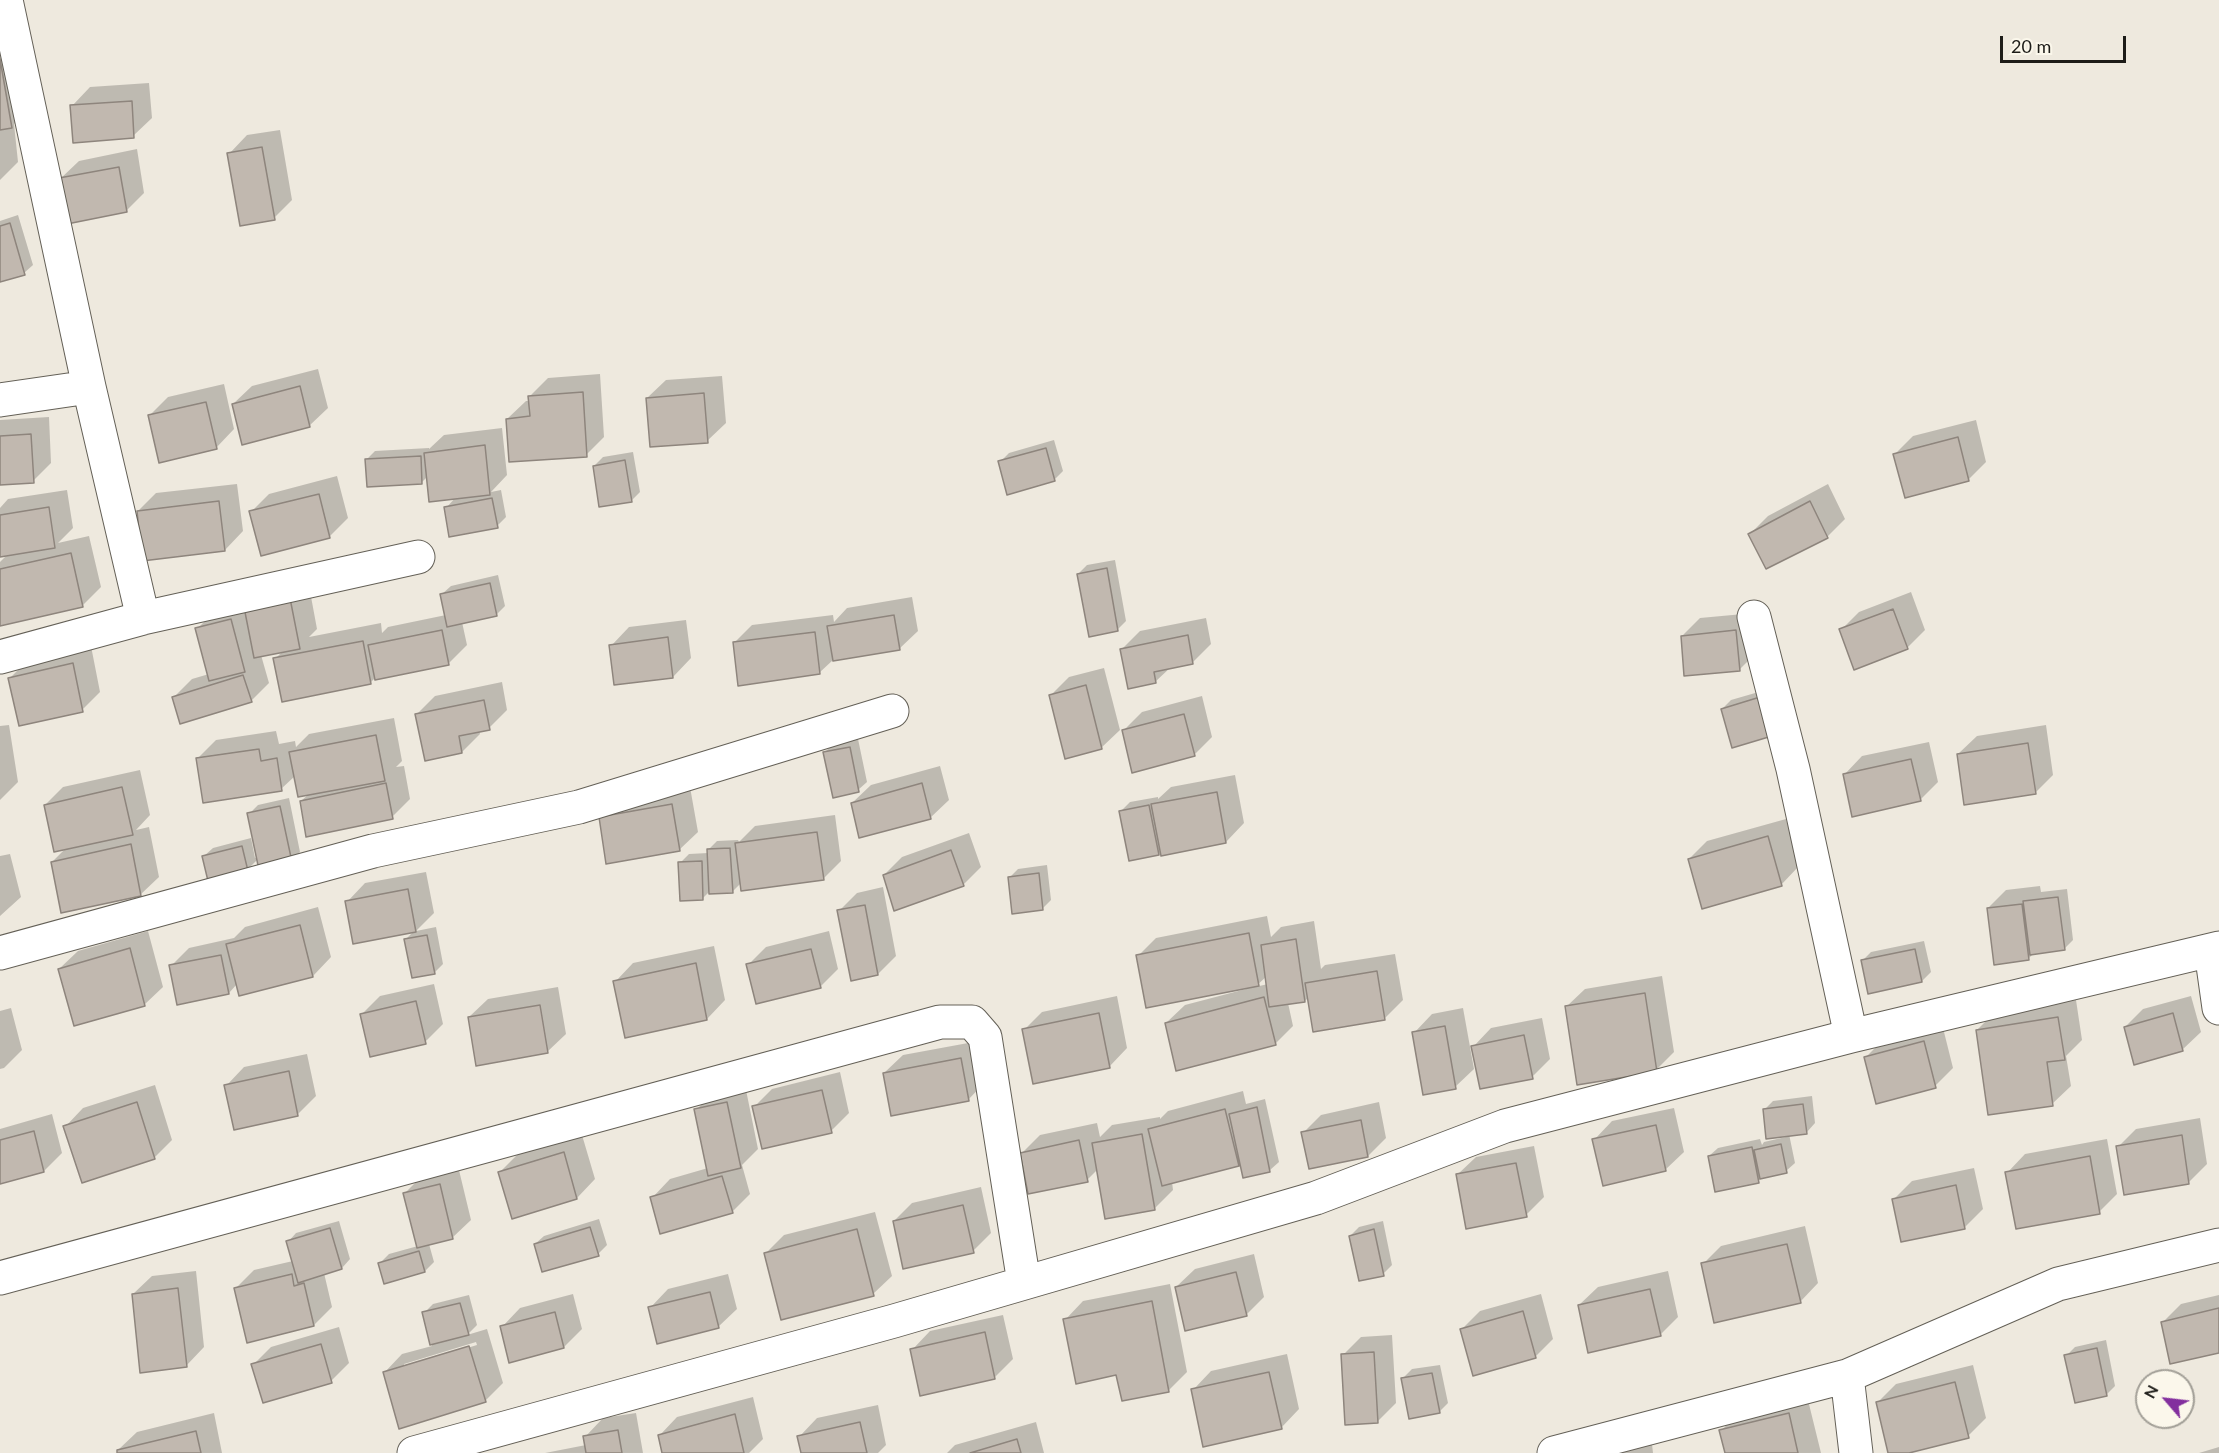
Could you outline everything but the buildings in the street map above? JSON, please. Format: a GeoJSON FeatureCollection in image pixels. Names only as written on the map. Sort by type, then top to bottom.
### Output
{"type":"FeatureCollection","features":[{"type":"Feature","properties":{"kind":"street"},"geometry":{"type":"LineString","coordinates":[[6,0],[6,34],[143,618]]}},
{"type":"Feature","properties":{"kind":"street"},"geometry":{"type":"LineString","coordinates":[[0,400],[90,387]]}},
{"type":"Feature","properties":{"kind":"street"},"geometry":{"type":"LineString","coordinates":[[0,657],[143,618],[418,557]]}},
{"type":"Feature","properties":{"kind":"street"},"geometry":{"type":"LineString","coordinates":[[1754,617],[1793,769],[1851,1036]]}},
{"type":"Feature","properties":{"kind":"street"},"geometry":{"type":"LineString","coordinates":[[0,953],[373,851],[579,807],[892,711]]}},
{"type":"Feature","properties":{"kind":"street"},"geometry":{"type":"LineString","coordinates":[[414,1453],[894,1321],[1316,1198],[1505,1126],[1851,1036],[2215,950],[2219,1008]]}},
{"type":"Feature","properties":{"kind":"street"},"geometry":{"type":"LineString","coordinates":[[0,1278],[940,1022],[972,1022],[985,1036],[1024,1283]]}},
{"type":"Feature","properties":{"kind":"street"},"geometry":{"type":"LineString","coordinates":[[1554,1453],[1847,1376],[2058,1284],[2219,1245]]}},
{"type":"Feature","properties":{"kind":"street"},"geometry":{"type":"LineString","coordinates":[[1847,1376],[1856,1453]]}}]}
